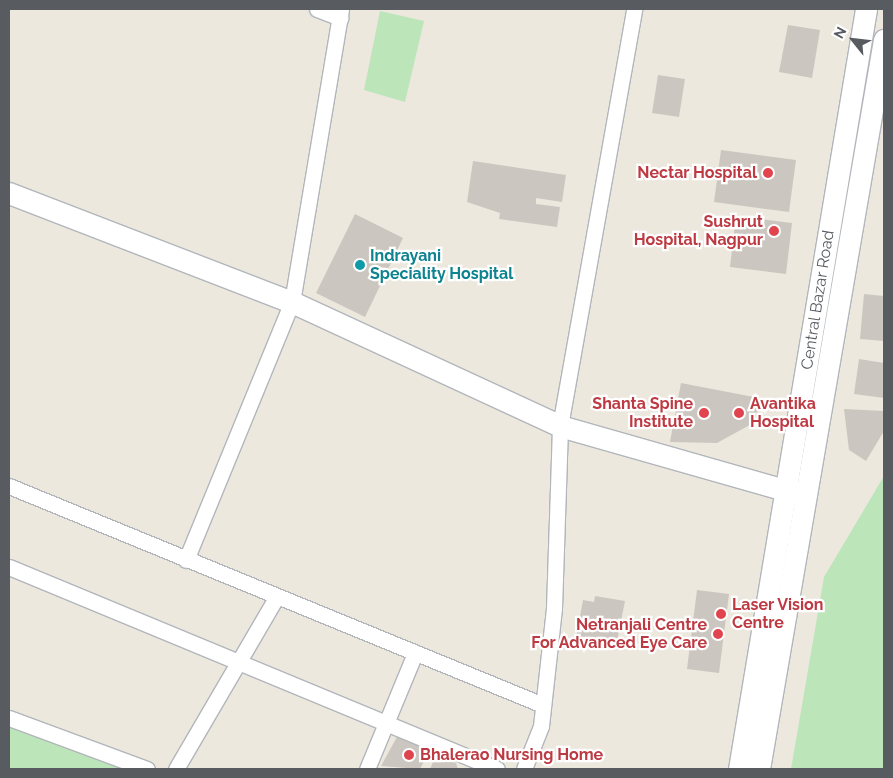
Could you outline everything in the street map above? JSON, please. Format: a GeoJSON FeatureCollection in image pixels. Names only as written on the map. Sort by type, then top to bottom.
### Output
{"type":"FeatureCollection","features":[{"type":"Feature","properties":{"kind":"main road","name":"Central Bazar Road"},"geometry":{"type":"LineString","coordinates":[[759,769],[796,495],[866,9]]}},
{"type":"Feature","properties":{"kind":"main road","name":"Central Bazar Road"},"geometry":{"type":"LineString","coordinates":[[740,769],[796,495],[884,40]]}},
{"type":"Feature","properties":{"kind":"main road"},"geometry":{"type":"LineString","coordinates":[[9,193],[292,302],[560,426],[796,495]]}},
{"type":"Feature","properties":{"kind":"street"},"geometry":{"type":"LineString","coordinates":[[186,560],[292,302],[341,13],[317,9]]}},
{"type":"Feature","properties":{"kind":"street"},"geometry":{"type":"LineString","coordinates":[[524,769],[541,726],[554,608],[560,426],[634,9]]}},
{"type":"Feature","properties":{"kind":"street"},"geometry":{"type":"LineString","coordinates":[[9,486],[276,598],[543,705]]}},
{"type":"Feature","properties":{"kind":"street"},"geometry":{"type":"LineString","coordinates":[[9,567],[238,662],[387,721],[497,769]]}},
{"type":"Feature","properties":{"kind":"street"},"geometry":{"type":"LineString","coordinates":[[176,769],[276,598]]}},
{"type":"Feature","properties":{"kind":"street"},"geometry":{"type":"LineString","coordinates":[[367,769],[415,653]]}},
{"type":"Feature","properties":{"kind":"street"},"geometry":{"type":"LineString","coordinates":[[9,718],[147,769]]}},
{"type":"Feature","properties":{"kind":"green space"},"geometry":{"type":"Polygon","coordinates":[[[380,11],[424,21],[405,102],[364,90],[380,11]]]}},
{"type":"Feature","properties":{"kind":"green space"},"geometry":{"type":"Polygon","coordinates":[[[884,476],[884,769],[791,769],[824,577],[884,476]]]}},
{"type":"Feature","properties":{"kind":"green space"},"geometry":{"type":"Polygon","coordinates":[[[9,718],[147,769],[9,769],[9,718]]]}},
{"type":"Feature","properties":{"kind":"building"},"geometry":{"type":"Polygon","coordinates":[[[788,25],[820,30],[812,78],[779,72],[788,25]]]}},
{"type":"Feature","properties":{"kind":"building"},"geometry":{"type":"Polygon","coordinates":[[[658,75],[685,79],[679,117],[652,113],[658,75]]]}},
{"type":"Feature","properties":{"kind":"building"},"geometry":{"type":"Polygon","coordinates":[[[721,150],[796,160],[789,212],[714,202],[721,150]]]}},
{"type":"Feature","properties":{"kind":"building"},"geometry":{"type":"Polygon","coordinates":[[[473,161],[566,175],[562,202],[536,198],[536,204],[560,207],[557,227],[499,219],[500,213],[467,202],[473,161]]]}},
{"type":"Feature","properties":{"kind":"building","name":"Indrayani Speciality Hospital"},"geometry":{"type":"Polygon","coordinates":[[[355,214],[403,238],[365,317],[316,293],[355,214]]]}},
{"type":"Feature","properties":{"kind":"building"},"geometry":{"type":"Polygon","coordinates":[[[736,216],[792,223],[786,274],[730,267],[736,216]]]}},
{"type":"Feature","properties":{"kind":"building"},"geometry":{"type":"Polygon","coordinates":[[[864,294],[884,296],[884,341],[860,339],[864,294]]]}},
{"type":"Feature","properties":{"kind":"building"},"geometry":{"type":"Polygon","coordinates":[[[859,359],[884,363],[884,398],[854,394],[859,359]]]}},
{"type":"Feature","properties":{"kind":"building"},"geometry":{"type":"Polygon","coordinates":[[[681,383],[759,398],[757,421],[717,443],[670,442],[681,383]]]}},
{"type":"Feature","properties":{"kind":"building"},"geometry":{"type":"Polygon","coordinates":[[[844,409],[884,411],[884,431],[866,461],[849,450],[844,409]]]}},
{"type":"Feature","properties":{"kind":"building"},"geometry":{"type":"Polygon","coordinates":[[[697,590],[729,594],[719,673],[687,669],[697,590]]]}},
{"type":"Feature","properties":{"kind":"building"},"geometry":{"type":"Polygon","coordinates":[[[595,596],[625,601],[617,641],[600,647],[576,638],[583,600],[594,602],[595,596]]]}},
{"type":"Feature","properties":{"kind":"building"},"geometry":{"type":"Polygon","coordinates":[[[398,735],[430,750],[420,769],[381,766],[398,735]]]}},
{"type":"Feature","properties":{"kind":"building"},"geometry":{"type":"Polygon","coordinates":[[[436,755],[456,763],[458,769],[430,769],[436,755]]]}},
{"type":"Feature","properties":{"kind":"place","name":"Nectar Hospital"},"geometry":{"type":"Point","coordinates":[768,173]}},
{"type":"Feature","properties":{"kind":"place","name":"Sushrut Hospital, Nagpur"},"geometry":{"type":"Point","coordinates":[774,231]}},
{"type":"Feature","properties":{"kind":"place","name":"Indrayani Speciality Hospital"},"geometry":{"type":"Point","coordinates":[360,265]}},
{"type":"Feature","properties":{"kind":"place","name":"Shanta Spine Institute"},"geometry":{"type":"Point","coordinates":[704,413]}},
{"type":"Feature","properties":{"kind":"place","name":"Avantika Hospital"},"geometry":{"type":"Point","coordinates":[739,413]}},
{"type":"Feature","properties":{"kind":"place","name":"Laser Vision Centre"},"geometry":{"type":"Point","coordinates":[721,614]}},
{"type":"Feature","properties":{"kind":"place","name":"Netranjali Centre For Advanced Eye Care"},"geometry":{"type":"Point","coordinates":[718,634]}},
{"type":"Feature","properties":{"kind":"place","name":"Bhalerao Nursing Home"},"geometry":{"type":"Point","coordinates":[409,755]}}]}
